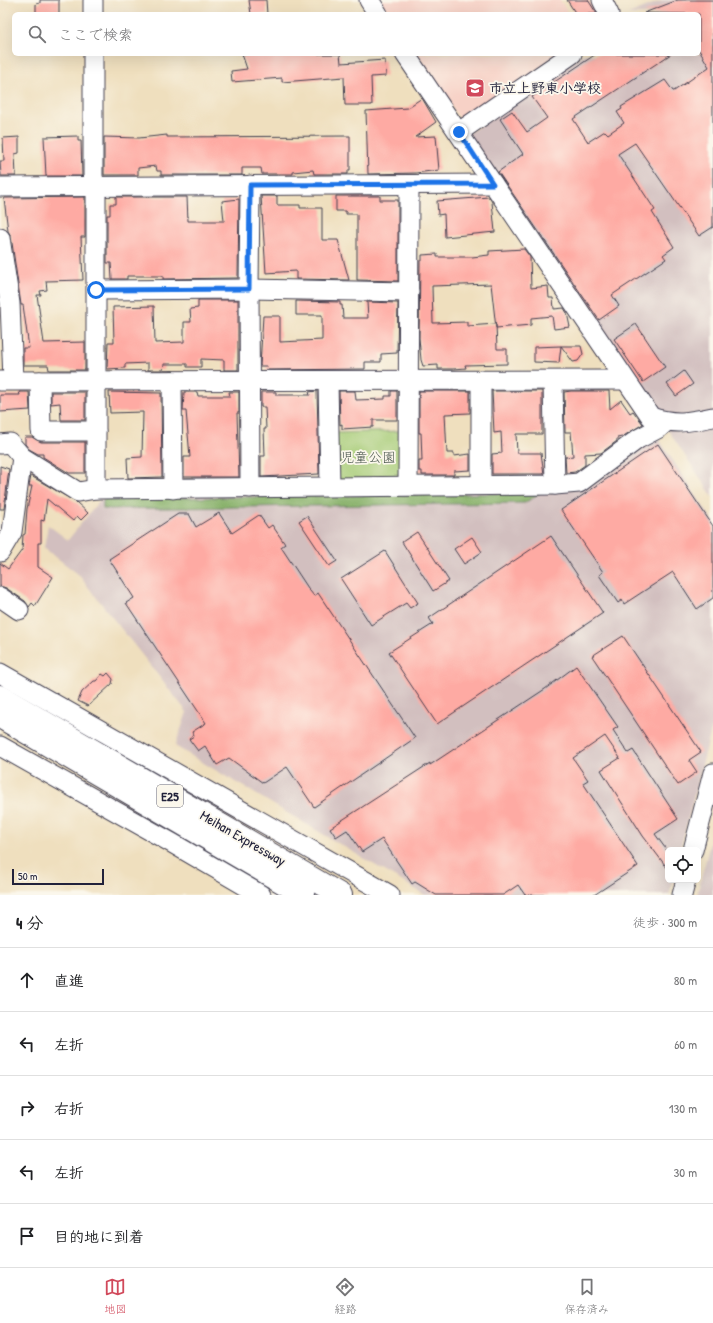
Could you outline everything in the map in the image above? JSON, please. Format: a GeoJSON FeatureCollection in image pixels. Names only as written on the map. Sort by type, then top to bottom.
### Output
{"type":"FeatureCollection","features":[{"type":"Feature","properties":{"kind":"highway","name":"Meihan Expressway"},"geometry":{"type":"LineString","coordinates":[[0,696],[340,895]]}},
{"type":"Feature","properties":{"kind":"highway","name":"Meihan Expressway"},"geometry":{"type":"LineString","coordinates":[[0,717],[304,895]]}},
{"type":"Feature","properties":{"kind":"street"},"geometry":{"type":"LineString","coordinates":[[93,0],[93,12]]}},
{"type":"Feature","properties":{"kind":"street"},"geometry":{"type":"LineString","coordinates":[[368,0],[377,12]]}},
{"type":"Feature","properties":{"kind":"street"},"geometry":{"type":"LineString","coordinates":[[602,0],[607,12]]}},
{"type":"Feature","properties":{"kind":"street"},"geometry":{"type":"LineString","coordinates":[[93,56],[93,176],[96,290],[96,489]]}},
{"type":"Feature","properties":{"kind":"street"},"geometry":{"type":"LineString","coordinates":[[406,56],[625,380],[659,419],[685,423],[713,417]]}},
{"type":"Feature","properties":{"kind":"street"},"geometry":{"type":"LineString","coordinates":[[459,132],[569,56]]}},
{"type":"Feature","properties":{"kind":"street"},"geometry":{"type":"LineString","coordinates":[[0,187],[493,184]]}},
{"type":"Feature","properties":{"kind":"street"},"geometry":{"type":"LineString","coordinates":[[250,185],[250,488]]}},
{"type":"Feature","properties":{"kind":"street"},"geometry":{"type":"LineString","coordinates":[[408,485],[409,185]]}},
{"type":"Feature","properties":{"kind":"street"},"geometry":{"type":"LineString","coordinates":[[0,238],[5,303],[7,381],[250,382],[625,380]]}},
{"type":"Feature","properties":{"kind":"street"},"geometry":{"type":"LineString","coordinates":[[96,290],[249,289],[409,292]]}},
{"type":"Feature","properties":{"kind":"street"},"geometry":{"type":"LineString","coordinates":[[481,380],[481,485]]}},
{"type":"Feature","properties":{"kind":"street"},"geometry":{"type":"LineString","coordinates":[[40,381],[41,431],[96,431]]}},
{"type":"Feature","properties":{"kind":"street"},"geometry":{"type":"LineString","coordinates":[[172,381],[173,489]]}},
{"type":"Feature","properties":{"kind":"street"},"geometry":{"type":"LineString","coordinates":[[328,381],[330,486]]}},
{"type":"Feature","properties":{"kind":"street"},"geometry":{"type":"LineString","coordinates":[[553,381],[554,485]]}},
{"type":"Feature","properties":{"kind":"street"},"geometry":{"type":"LineString","coordinates":[[0,444],[10,443],[22,457],[78,492],[96,489],[408,485],[554,485],[579,483],[638,439],[659,428],[659,419]]}},
{"type":"Feature","properties":{"kind":"street"},"geometry":{"type":"LineString","coordinates":[[3,540],[12,532],[22,457]]}},
{"type":"Feature","properties":{"kind":"street"},"geometry":{"type":"LineString","coordinates":[[0,597],[19,610]]}},
{"type":"Feature","properties":{"kind":"street"},"geometry":{"type":"LineString","coordinates":[[0,673],[390,895]]}},
{"type":"Feature","properties":{"kind":"street"},"geometry":{"type":"LineString","coordinates":[[0,746],[172,842],[261,895]]}},
{"type":"Feature","properties":{"kind":"street"},"geometry":{"type":"LineString","coordinates":[[694,847],[713,773]]}},
{"type":"Feature","properties":{"kind":"street"},"geometry":{"type":"LineString","coordinates":[[682,895],[685,883]]}},
{"type":"Feature","properties":{"kind":"shaded area"},"geometry":{"type":"Polygon","coordinates":[[[379,0],[560,0],[568,12],[388,12],[379,0]]]}},
{"type":"Feature","properties":{"kind":"shaded area"},"geometry":{"type":"Polygon","coordinates":[[[663,0],[713,0],[713,497],[468,134],[580,56],[701,56],[701,12],[633,12],[663,0]]]}},
{"type":"Feature","properties":{"kind":"shaded area","name":"市立上野東小学校"},"geometry":{"type":"Polygon","coordinates":[[[417,56],[558,56],[467,119],[460,119],[417,56]]]}},
{"type":"Feature","properties":{"kind":"shaded area"},"geometry":{"type":"Polygon","coordinates":[[[656,435],[713,521],[713,723],[681,847],[665,847],[665,883],[672,883],[669,895],[425,895],[175,746],[187,712],[78,574],[44,548],[48,525],[68,540],[104,495],[580,488],[656,435]]]}},
{"type":"Feature","properties":{"kind":"shaded area"},"geometry":{"type":"Polygon","coordinates":[[[713,831],[713,895],[697,895],[713,831]]]}},
{"type":"Feature","properties":{"kind":"green space","name":"児童公園"},"geometry":{"type":"Polygon","coordinates":[[[402,431],[403,477],[339,482],[332,433],[402,431]]]}},
{"type":"Feature","properties":{"kind":"green space"},"geometry":{"type":"Polygon","coordinates":[[[539,493],[525,503],[103,509],[103,499],[539,493]]]}},
{"type":"Feature","properties":{"kind":"building"},"geometry":{"type":"Polygon","coordinates":[[[40,0],[59,0],[59,12],[36,12],[36,4],[40,3],[40,0]]]}},
{"type":"Feature","properties":{"kind":"building"},"geometry":{"type":"Polygon","coordinates":[[[249,0],[266,0],[267,12],[251,12],[249,0]]]}},
{"type":"Feature","properties":{"kind":"building"},"geometry":{"type":"Polygon","coordinates":[[[567,0],[588,0],[596,12],[575,12],[567,0]]]}},
{"type":"Feature","properties":{"kind":"building"},"geometry":{"type":"Polygon","coordinates":[[[678,0],[713,0],[713,227],[699,236],[635,143],[618,154],[655,210],[652,212],[674,247],[663,255],[666,259],[612,295],[619,306],[599,320],[498,172],[523,154],[500,119],[512,111],[527,132],[547,118],[532,97],[593,56],[668,56],[573,119],[588,142],[605,131],[608,134],[624,123],[617,112],[622,109],[621,107],[665,80],[674,91],[709,67],[701,53],[701,12],[647,12],[678,0]]]}},
{"type":"Feature","properties":{"kind":"building"},"geometry":{"type":"Polygon","coordinates":[[[243,56],[340,56],[341,63],[385,60],[386,76],[371,77],[372,105],[345,105],[344,77],[282,82],[282,78],[232,82],[231,71],[247,69],[243,56]]]}},
{"type":"Feature","properties":{"kind":"building"},"geometry":{"type":"Polygon","coordinates":[[[422,98],[436,122],[415,137],[436,136],[439,170],[416,173],[368,174],[366,111],[407,108],[422,98]]]}},
{"type":"Feature","properties":{"kind":"building"},"geometry":{"type":"Polygon","coordinates":[[[167,135],[167,137],[350,136],[350,170],[348,170],[348,174],[314,174],[313,170],[293,172],[293,174],[262,174],[261,168],[242,168],[242,175],[161,175],[161,171],[157,171],[156,166],[138,168],[138,175],[104,175],[104,137],[139,138],[167,135]]]}},
{"type":"Feature","properties":{"kind":"building"},"geometry":{"type":"Polygon","coordinates":[[[78,136],[78,141],[81,141],[82,176],[46,176],[44,137],[78,136]]]}},
{"type":"Feature","properties":{"kind":"building"},"geometry":{"type":"Polygon","coordinates":[[[19,137],[19,153],[15,154],[16,176],[1,176],[0,161],[4,161],[3,138],[19,137]]]}},
{"type":"Feature","properties":{"kind":"building"},"geometry":{"type":"Polygon","coordinates":[[[261,196],[277,196],[277,205],[300,205],[300,208],[322,208],[322,240],[338,240],[349,280],[296,279],[296,271],[266,273],[261,196]]]}},
{"type":"Feature","properties":{"kind":"building"},"geometry":{"type":"Polygon","coordinates":[[[336,196],[380,196],[380,200],[398,200],[398,281],[357,280],[357,214],[346,214],[346,211],[336,211],[336,196]]]}},
{"type":"Feature","properties":{"kind":"building"},"geometry":{"type":"Polygon","coordinates":[[[85,197],[85,237],[81,237],[83,280],[46,281],[47,290],[40,291],[41,295],[37,295],[44,343],[85,342],[85,370],[49,370],[48,365],[23,365],[23,348],[29,348],[11,236],[8,231],[4,198],[85,197]]]}},
{"type":"Feature","properties":{"kind":"building"},"geometry":{"type":"Polygon","coordinates":[[[116,197],[187,197],[188,221],[224,221],[222,201],[239,199],[238,278],[163,279],[163,276],[127,276],[127,279],[112,279],[111,263],[107,263],[107,215],[110,215],[110,204],[116,204],[116,197]]]}},
{"type":"Feature","properties":{"kind":"building"},"geometry":{"type":"Polygon","coordinates":[[[489,197],[492,202],[495,232],[445,237],[444,214],[438,215],[437,201],[489,197]]]}},
{"type":"Feature","properties":{"kind":"building"},"geometry":{"type":"Polygon","coordinates":[[[524,249],[530,257],[531,288],[548,286],[549,298],[553,298],[554,309],[564,308],[567,313],[570,327],[554,329],[552,316],[531,318],[531,325],[496,328],[497,349],[507,349],[507,364],[465,365],[466,368],[454,369],[438,369],[438,365],[423,366],[419,338],[420,261],[422,261],[422,255],[437,254],[437,257],[472,257],[489,255],[489,251],[524,249]],[[491,284],[432,286],[433,323],[467,322],[467,326],[496,324],[491,284]]]}},
{"type":"Feature","properties":{"kind":"building"},"geometry":{"type":"Polygon","coordinates":[[[198,300],[238,300],[238,370],[224,370],[224,360],[201,359],[201,367],[187,367],[187,364],[164,364],[163,370],[148,370],[148,363],[125,364],[125,368],[107,369],[108,342],[114,342],[113,307],[154,306],[155,343],[184,342],[184,322],[191,322],[190,309],[198,308],[198,300]]]}},
{"type":"Feature","properties":{"kind":"building"},"geometry":{"type":"Polygon","coordinates":[[[296,301],[340,302],[340,305],[342,305],[343,318],[368,318],[367,302],[398,303],[397,353],[381,354],[381,362],[365,362],[365,369],[266,370],[267,366],[260,366],[263,316],[280,316],[280,342],[322,340],[322,315],[296,315],[296,301]]]}},
{"type":"Feature","properties":{"kind":"building"},"geometry":{"type":"Polygon","coordinates":[[[636,324],[665,367],[643,382],[614,339],[636,324]]]}},
{"type":"Feature","properties":{"kind":"building"},"geometry":{"type":"Polygon","coordinates":[[[561,346],[581,346],[583,354],[578,361],[573,362],[561,346]]]}},
{"type":"Feature","properties":{"kind":"building"},"geometry":{"type":"Polygon","coordinates":[[[561,346],[559,363],[534,362],[534,347],[561,346]]]}},
{"type":"Feature","properties":{"kind":"building"},"geometry":{"type":"Polygon","coordinates":[[[684,371],[693,384],[676,396],[667,384],[684,371]]]}},
{"type":"Feature","properties":{"kind":"building"},"geometry":{"type":"Polygon","coordinates":[[[317,391],[319,474],[261,477],[261,456],[265,456],[264,429],[266,429],[265,407],[261,407],[261,392],[276,392],[276,395],[310,395],[309,392],[317,391]]]}},
{"type":"Feature","properties":{"kind":"building"},"geometry":{"type":"Polygon","coordinates":[[[339,391],[355,391],[356,400],[385,399],[385,396],[391,396],[391,391],[397,391],[397,420],[373,420],[373,427],[342,429],[342,424],[340,425],[339,391]]]}},
{"type":"Feature","properties":{"kind":"building"},"geometry":{"type":"Polygon","coordinates":[[[419,391],[470,391],[470,413],[445,414],[447,453],[454,453],[454,456],[470,454],[470,470],[454,471],[454,475],[422,475],[422,471],[419,471],[419,461],[422,461],[421,433],[419,433],[419,391]]]}},
{"type":"Feature","properties":{"kind":"building"},"geometry":{"type":"Polygon","coordinates":[[[492,391],[542,391],[542,434],[516,434],[517,453],[541,453],[544,474],[492,474],[492,454],[502,453],[501,432],[494,433],[492,391]]]}},
{"type":"Feature","properties":{"kind":"building"},"geometry":{"type":"Polygon","coordinates":[[[609,391],[610,409],[621,400],[630,413],[633,411],[643,424],[622,437],[617,438],[617,441],[601,453],[585,454],[585,465],[575,472],[566,473],[565,457],[573,456],[571,432],[565,432],[564,392],[609,391]]]}},
{"type":"Feature","properties":{"kind":"building"},"geometry":{"type":"Polygon","coordinates":[[[19,392],[29,392],[30,410],[0,412],[0,395],[20,395],[19,392]]]}},
{"type":"Feature","properties":{"kind":"building"},"geometry":{"type":"Polygon","coordinates":[[[51,392],[85,392],[85,420],[61,420],[60,403],[51,404],[51,392]]]}},
{"type":"Feature","properties":{"kind":"building"},"geometry":{"type":"Polygon","coordinates":[[[109,392],[161,393],[162,477],[128,478],[127,458],[142,457],[143,412],[110,413],[109,392]]]}},
{"type":"Feature","properties":{"kind":"building"},"geometry":{"type":"Polygon","coordinates":[[[184,392],[197,392],[198,396],[230,396],[229,392],[239,392],[239,413],[237,413],[239,477],[184,477],[184,457],[190,457],[186,411],[183,411],[184,392]]]}},
{"type":"Feature","properties":{"kind":"building"},"geometry":{"type":"Polygon","coordinates":[[[25,437],[32,437],[41,442],[85,442],[85,473],[69,473],[43,457],[43,454],[38,454],[29,449],[25,444],[25,437]]]}},
{"type":"Feature","properties":{"kind":"building"},"geometry":{"type":"Polygon","coordinates":[[[658,444],[713,526],[713,598],[697,609],[673,572],[624,604],[622,600],[618,603],[599,575],[603,572],[561,510],[658,444]]]}},
{"type":"Feature","properties":{"kind":"building"},"geometry":{"type":"Polygon","coordinates":[[[0,466],[9,469],[4,509],[0,509],[0,466]]]}},
{"type":"Feature","properties":{"kind":"building"},"geometry":{"type":"Polygon","coordinates":[[[31,476],[76,502],[88,513],[81,520],[77,516],[73,521],[47,499],[44,521],[41,520],[41,543],[38,543],[38,567],[53,577],[35,606],[32,603],[29,607],[25,601],[6,588],[0,586],[0,563],[8,569],[22,550],[27,509],[32,486],[29,486],[31,476]]]}},
{"type":"Feature","properties":{"kind":"building"},"geometry":{"type":"Polygon","coordinates":[[[219,513],[232,533],[259,515],[268,528],[272,525],[285,544],[281,547],[310,591],[314,596],[318,593],[415,738],[314,807],[287,767],[263,783],[229,758],[217,765],[205,746],[198,751],[189,739],[194,736],[192,732],[206,723],[126,603],[134,598],[109,559],[178,514],[189,514],[196,527],[219,513]]]}},
{"type":"Feature","properties":{"kind":"building"},"geometry":{"type":"Polygon","coordinates":[[[307,516],[337,561],[329,566],[299,521],[307,516]]]}},
{"type":"Feature","properties":{"kind":"building"},"geometry":{"type":"Polygon","coordinates":[[[417,532],[449,581],[433,591],[402,542],[417,532]]]}},
{"type":"Feature","properties":{"kind":"building"},"geometry":{"type":"Polygon","coordinates":[[[551,536],[603,613],[437,724],[389,652],[433,624],[429,618],[551,536]]]}},
{"type":"Feature","properties":{"kind":"building"},"geometry":{"type":"Polygon","coordinates":[[[472,537],[482,552],[464,564],[454,549],[472,537]]]}},
{"type":"Feature","properties":{"kind":"building"},"geometry":{"type":"Polygon","coordinates":[[[385,551],[418,603],[410,608],[406,603],[371,625],[341,579],[385,551]]]}},
{"type":"Feature","properties":{"kind":"building"},"geometry":{"type":"Polygon","coordinates":[[[623,636],[701,752],[689,760],[697,772],[678,785],[592,656],[623,636]]]}},
{"type":"Feature","properties":{"kind":"building"},"geometry":{"type":"Polygon","coordinates":[[[576,666],[618,727],[613,730],[628,753],[633,750],[678,819],[655,834],[665,848],[665,865],[643,836],[601,770],[620,758],[605,736],[573,758],[588,780],[583,783],[638,866],[594,895],[525,895],[518,885],[503,895],[436,895],[415,882],[412,884],[382,839],[362,852],[347,830],[336,837],[330,828],[430,763],[430,765],[545,689],[576,666]]]}},
{"type":"Feature","properties":{"kind":"building"},"geometry":{"type":"Polygon","coordinates":[[[108,673],[113,679],[112,684],[88,706],[78,701],[82,692],[102,674],[105,676],[108,673]]]}},
{"type":"Feature","properties":{"kind":"place","name":"市立上野東小学校"},"geometry":{"type":"Point","coordinates":[475,88]}},
{"type":"Feature","properties":{"kind":"route"},"geometry":{"type":"LineString","coordinates":[[96,290],[249,289],[250,185],[493,184],[459,132]]}}]}
